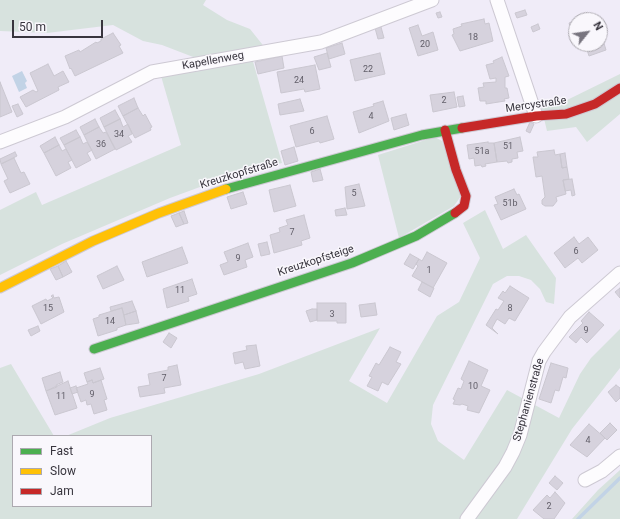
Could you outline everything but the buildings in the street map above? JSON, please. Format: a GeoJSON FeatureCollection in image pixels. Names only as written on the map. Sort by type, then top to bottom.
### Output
{"type":"FeatureCollection","features":[{"type":"Feature","properties":{"kind":"street","name":"Kapellenweg"},"geometry":{"type":"LineString","coordinates":[[0,142],[65,117],[152,72],[321,42],[432,0]]}},
{"type":"Feature","properties":{"kind":"street"},"geometry":{"type":"LineString","coordinates":[[484,0],[498,5],[536,116]]}},
{"type":"Feature","properties":{"kind":"street","name":"Mercystraße"},"geometry":{"type":"LineString","coordinates":[[498,123],[536,116],[566,114],[594,104],[620,88]]}},
{"type":"Feature","properties":{"kind":"street","name":"Kreuzkopfstraße"},"geometry":{"type":"LineString","coordinates":[[0,288],[64,254],[186,202],[315,163],[390,143],[445,130],[498,123]]}},
{"type":"Feature","properties":{"kind":"street","name":"Kreuzkopfsteige"},"geometry":{"type":"LineString","coordinates":[[94,349],[352,263],[416,236],[451,216],[464,206],[466,196],[456,170],[445,130]]}},
{"type":"Feature","properties":{"kind":"street","name":"Stephanienstraße"},"geometry":{"type":"LineString","coordinates":[[467,519],[505,467],[513,452],[520,435],[539,361],[544,352],[570,317],[620,273]]}},
{"type":"Feature","properties":{"kind":"street"},"geometry":{"type":"LineString","coordinates":[[585,480],[602,471],[620,456]]}},
{"type":"Feature","properties":{"kind":"shaded area"},"geometry":{"type":"Polygon","coordinates":[[[0,0],[206,0],[203,5],[227,20],[250,29],[266,49],[201,60],[162,45],[143,41],[113,25],[47,33],[0,31],[0,0]]]}},
{"type":"Feature","properties":{"kind":"shaded area"},"geometry":{"type":"Polygon","coordinates":[[[252,58],[282,163],[219,180],[170,198],[62,244],[0,275],[0,210],[36,192],[42,205],[181,145],[161,76],[252,58]]]}},
{"type":"Feature","properties":{"kind":"shaded area"},"geometry":{"type":"Polygon","coordinates":[[[620,74],[620,114],[587,142],[576,127],[547,131],[540,102],[565,101],[620,74]]]}},
{"type":"Feature","properties":{"kind":"shaded area"},"geometry":{"type":"Polygon","coordinates":[[[435,137],[442,141],[461,196],[454,206],[399,238],[378,155],[435,137]]]}},
{"type":"Feature","properties":{"kind":"shaded area"},"geometry":{"type":"Polygon","coordinates":[[[485,210],[503,249],[526,235],[556,278],[554,304],[546,302],[540,289],[531,280],[519,276],[507,276],[493,284],[433,405],[431,424],[438,441],[464,460],[507,390],[559,418],[580,374],[591,358],[620,329],[620,368],[572,429],[517,519],[0,519],[0,368],[11,364],[53,435],[12,435],[12,507],[152,507],[152,435],[68,435],[110,418],[259,374],[380,328],[349,381],[387,403],[437,316],[459,302],[480,258],[463,223],[485,210]]]}},
{"type":"Feature","properties":{"kind":"shaded area"},"geometry":{"type":"Polygon","coordinates":[[[620,470],[620,519],[572,519],[598,490],[620,470]]]}},
{"type":"Feature","properties":{"kind":"water"},"geometry":{"type":"Polygon","coordinates":[[[22,71],[27,81],[25,83],[27,88],[19,92],[12,76],[22,71]]]}},
{"type":"Feature","properties":{"kind":"waterway"},"geometry":{"type":"LineString","coordinates":[[578,519],[620,478]]}},
{"type":"Feature","properties":{"kind":"traffic: fast"},"geometry":{"type":"LineString","coordinates":[[226,189],[422,135],[462,128]]}},
{"type":"Feature","properties":{"kind":"traffic: fast"},"geometry":{"type":"LineString","coordinates":[[94,349],[352,263],[416,236],[455,213]]}},
{"type":"Feature","properties":{"kind":"traffic: slow"},"geometry":{"type":"LineString","coordinates":[[0,288],[93,241],[159,213],[226,189]]}},
{"type":"Feature","properties":{"kind":"traffic: jam"},"geometry":{"type":"LineString","coordinates":[[462,128],[536,116],[566,114],[595,104],[620,88]]}},
{"type":"Feature","properties":{"kind":"traffic: jam"},"geometry":{"type":"LineString","coordinates":[[445,130],[456,170],[466,196],[464,206],[455,213]]}}]}
